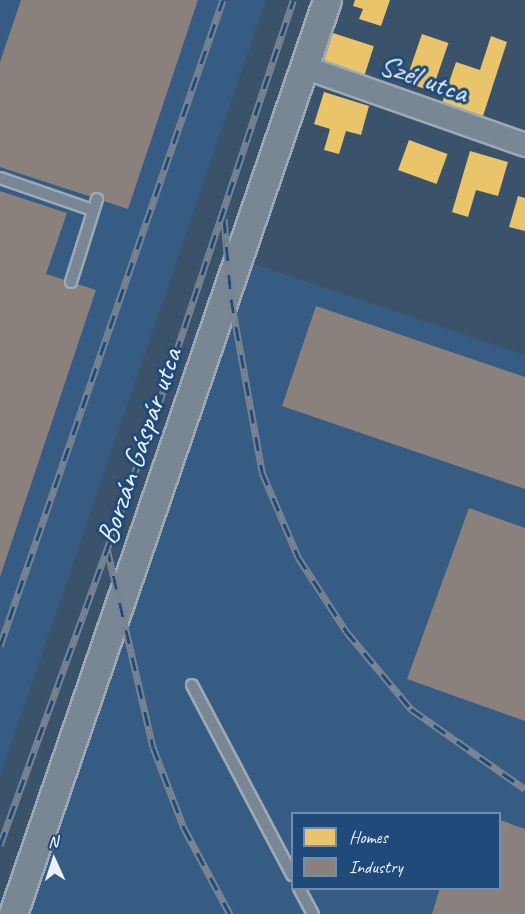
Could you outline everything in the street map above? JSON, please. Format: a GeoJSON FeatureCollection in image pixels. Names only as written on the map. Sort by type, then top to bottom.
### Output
{"type":"FeatureCollection","features":[{"type":"Feature","properties":{"kind":"street","name":"Borzán Gáspár utca"},"geometry":{"type":"LineString","coordinates":[[13,914],[327,0]]}},
{"type":"Feature","properties":{"kind":"street","name":"Szél utca"},"geometry":{"type":"LineString","coordinates":[[304,67],[525,145]]}},
{"type":"Feature","properties":{"kind":"lane"},"geometry":{"type":"LineString","coordinates":[[0,178],[95,205],[71,282]]}},
{"type":"Feature","properties":{"kind":"lane"},"geometry":{"type":"LineString","coordinates":[[192,685],[291,873]]}},
{"type":"Feature","properties":{"kind":"lane"},"geometry":{"type":"LineString","coordinates":[[300,890],[313,914]]}},
{"type":"Feature","properties":{"kind":"shaded area"},"geometry":{"type":"Polygon","coordinates":[[[0,0],[266,0],[0,777],[0,0]]]}},
{"type":"Feature","properties":{"kind":"shaded area"},"geometry":{"type":"Polygon","coordinates":[[[252,263],[525,355],[525,914],[30,914],[252,263]]]}},
{"type":"Feature","properties":{"kind":"building: Homes"},"geometry":{"type":"Polygon","coordinates":[[[355,0],[390,0],[381,26],[359,19],[363,9],[353,6],[355,0]]]}},
{"type":"Feature","properties":{"kind":"building: Homes"},"geometry":{"type":"Polygon","coordinates":[[[333,33],[374,46],[364,77],[323,63],[333,33]]]}},
{"type":"Feature","properties":{"kind":"building: Homes"},"geometry":{"type":"Polygon","coordinates":[[[422,34],[448,43],[432,91],[405,82],[422,34]]]}},
{"type":"Feature","properties":{"kind":"building: Homes"},"geometry":{"type":"Polygon","coordinates":[[[491,36],[507,42],[483,116],[442,103],[456,62],[480,70],[491,36]]]}},
{"type":"Feature","properties":{"kind":"building: Homes"},"geometry":{"type":"Polygon","coordinates":[[[324,92],[369,106],[361,135],[346,131],[339,154],[324,150],[330,129],[314,124],[324,92]]]}},
{"type":"Feature","properties":{"kind":"building: Homes"},"geometry":{"type":"Polygon","coordinates":[[[409,140],[448,154],[437,184],[398,170],[409,140]]]}},
{"type":"Feature","properties":{"kind":"building: Homes"},"geometry":{"type":"Polygon","coordinates":[[[470,151],[508,162],[498,196],[476,190],[468,217],[452,212],[470,151]]]}},
{"type":"Feature","properties":{"kind":"building: Homes"},"geometry":{"type":"Polygon","coordinates":[[[518,196],[525,198],[525,231],[509,227],[518,196]]]}},
{"type":"Feature","properties":{"kind":"building: Industry"},"geometry":{"type":"Polygon","coordinates":[[[21,0],[198,0],[128,209],[0,167],[0,62],[21,0]]]}},
{"type":"Feature","properties":{"kind":"building: Industry"},"geometry":{"type":"Polygon","coordinates":[[[0,191],[67,213],[46,274],[96,290],[0,577],[0,191]]]}},
{"type":"Feature","properties":{"kind":"building: Industry"},"geometry":{"type":"Polygon","coordinates":[[[316,306],[525,377],[525,489],[282,406],[316,306]]]}},
{"type":"Feature","properties":{"kind":"building: Industry"},"geometry":{"type":"Polygon","coordinates":[[[469,508],[525,528],[525,721],[407,679],[469,508]]]}},
{"type":"Feature","properties":{"kind":"building: Industry"},"geometry":{"type":"Polygon","coordinates":[[[501,820],[525,829],[525,914],[432,914],[439,890],[501,890],[501,820]]]}},
{"type":"Feature","properties":{"kind":"railway"},"geometry":{"type":"LineString","coordinates":[[0,646],[223,0]]}},
{"type":"Feature","properties":{"kind":"railway"},"geometry":{"type":"LineString","coordinates":[[0,845],[149,434],[293,0]]}},
{"type":"Feature","properties":{"kind":"railway"},"geometry":{"type":"LineString","coordinates":[[224,219],[231,299],[262,472],[298,557],[346,631],[411,709],[525,789]]}},
{"type":"Feature","properties":{"kind":"railway"},"geometry":{"type":"LineString","coordinates":[[107,548],[153,747],[184,828],[230,914]]}}]}
